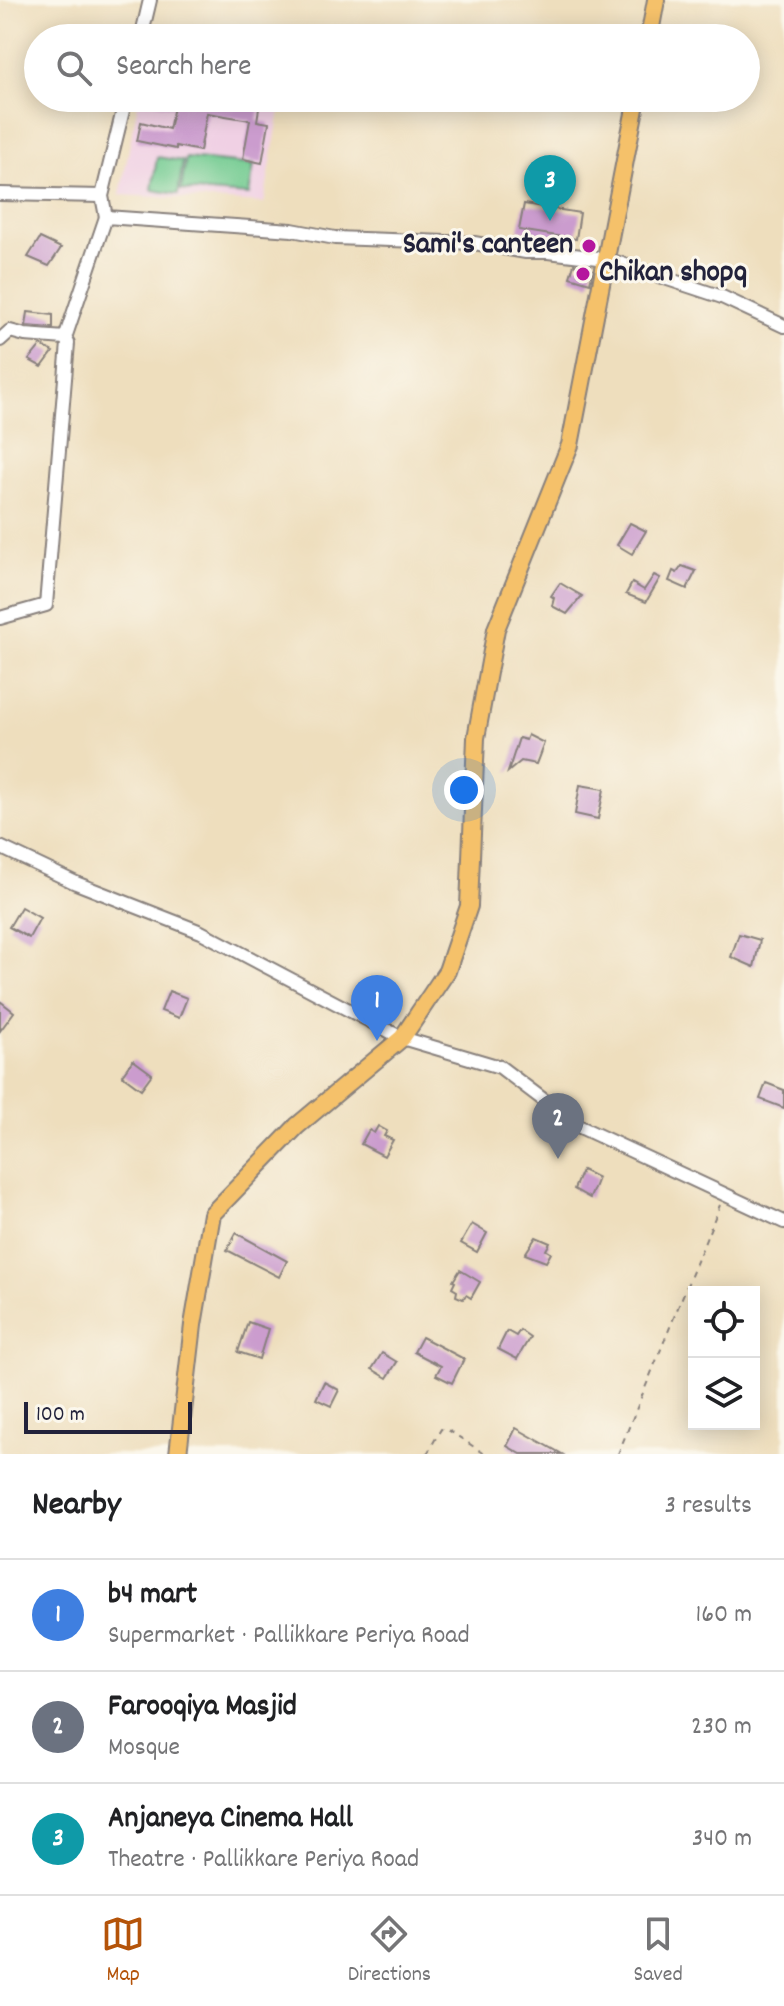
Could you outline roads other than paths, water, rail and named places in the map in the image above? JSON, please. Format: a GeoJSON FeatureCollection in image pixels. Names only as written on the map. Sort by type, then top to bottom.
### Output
{"type":"FeatureCollection","features":[{"type":"Feature","properties":{"kind":"main road"},"geometry":{"type":"LineString","coordinates":[[652,24],[656,0]]}},
{"type":"Feature","properties":{"kind":"main road"},"geometry":{"type":"LineString","coordinates":[[178,1454],[193,1325],[212,1214],[297,1126],[402,1038],[447,971],[469,906],[476,738],[496,629],[570,445],[634,112]]}},
{"type":"Feature","properties":{"kind":"street"},"geometry":{"type":"LineString","coordinates":[[144,24],[150,0]]}},
{"type":"Feature","properties":{"kind":"street"},"geometry":{"type":"LineString","coordinates":[[0,618],[46,605],[68,343],[65,338],[106,217],[102,196],[123,112]]}},
{"type":"Feature","properties":{"kind":"street"},"geometry":{"type":"LineString","coordinates":[[0,194],[102,196]]}},
{"type":"Feature","properties":{"kind":"street"},"geometry":{"type":"LineString","coordinates":[[106,217],[292,230],[335,238],[474,243],[526,252],[607,259],[722,297],[784,326]]}},
{"type":"Feature","properties":{"kind":"street"},"geometry":{"type":"LineString","coordinates":[[0,340],[10,331],[65,338]]}},
{"type":"Feature","properties":{"kind":"street"},"geometry":{"type":"LineString","coordinates":[[0,847],[76,883],[201,932],[402,1038],[500,1067],[578,1126],[784,1222]]}},
{"type":"Feature","properties":{"kind":"place","name":"Anjaneya Cinema Hall"},"geometry":{"type":"Point","coordinates":[550,221]}},
{"type":"Feature","properties":{"kind":"place","name":"Sami's canteen"},"geometry":{"type":"Point","coordinates":[589,246]}},
{"type":"Feature","properties":{"kind":"place","name":"Chikan shopq"},"geometry":{"type":"Point","coordinates":[583,274]}},
{"type":"Feature","properties":{"kind":"place","name":"b4 mart"},"geometry":{"type":"Point","coordinates":[377,1041]}},
{"type":"Feature","properties":{"kind":"place","name":"Farooqiya Masjid"},"geometry":{"type":"Point","coordinates":[558,1159]}}]}
